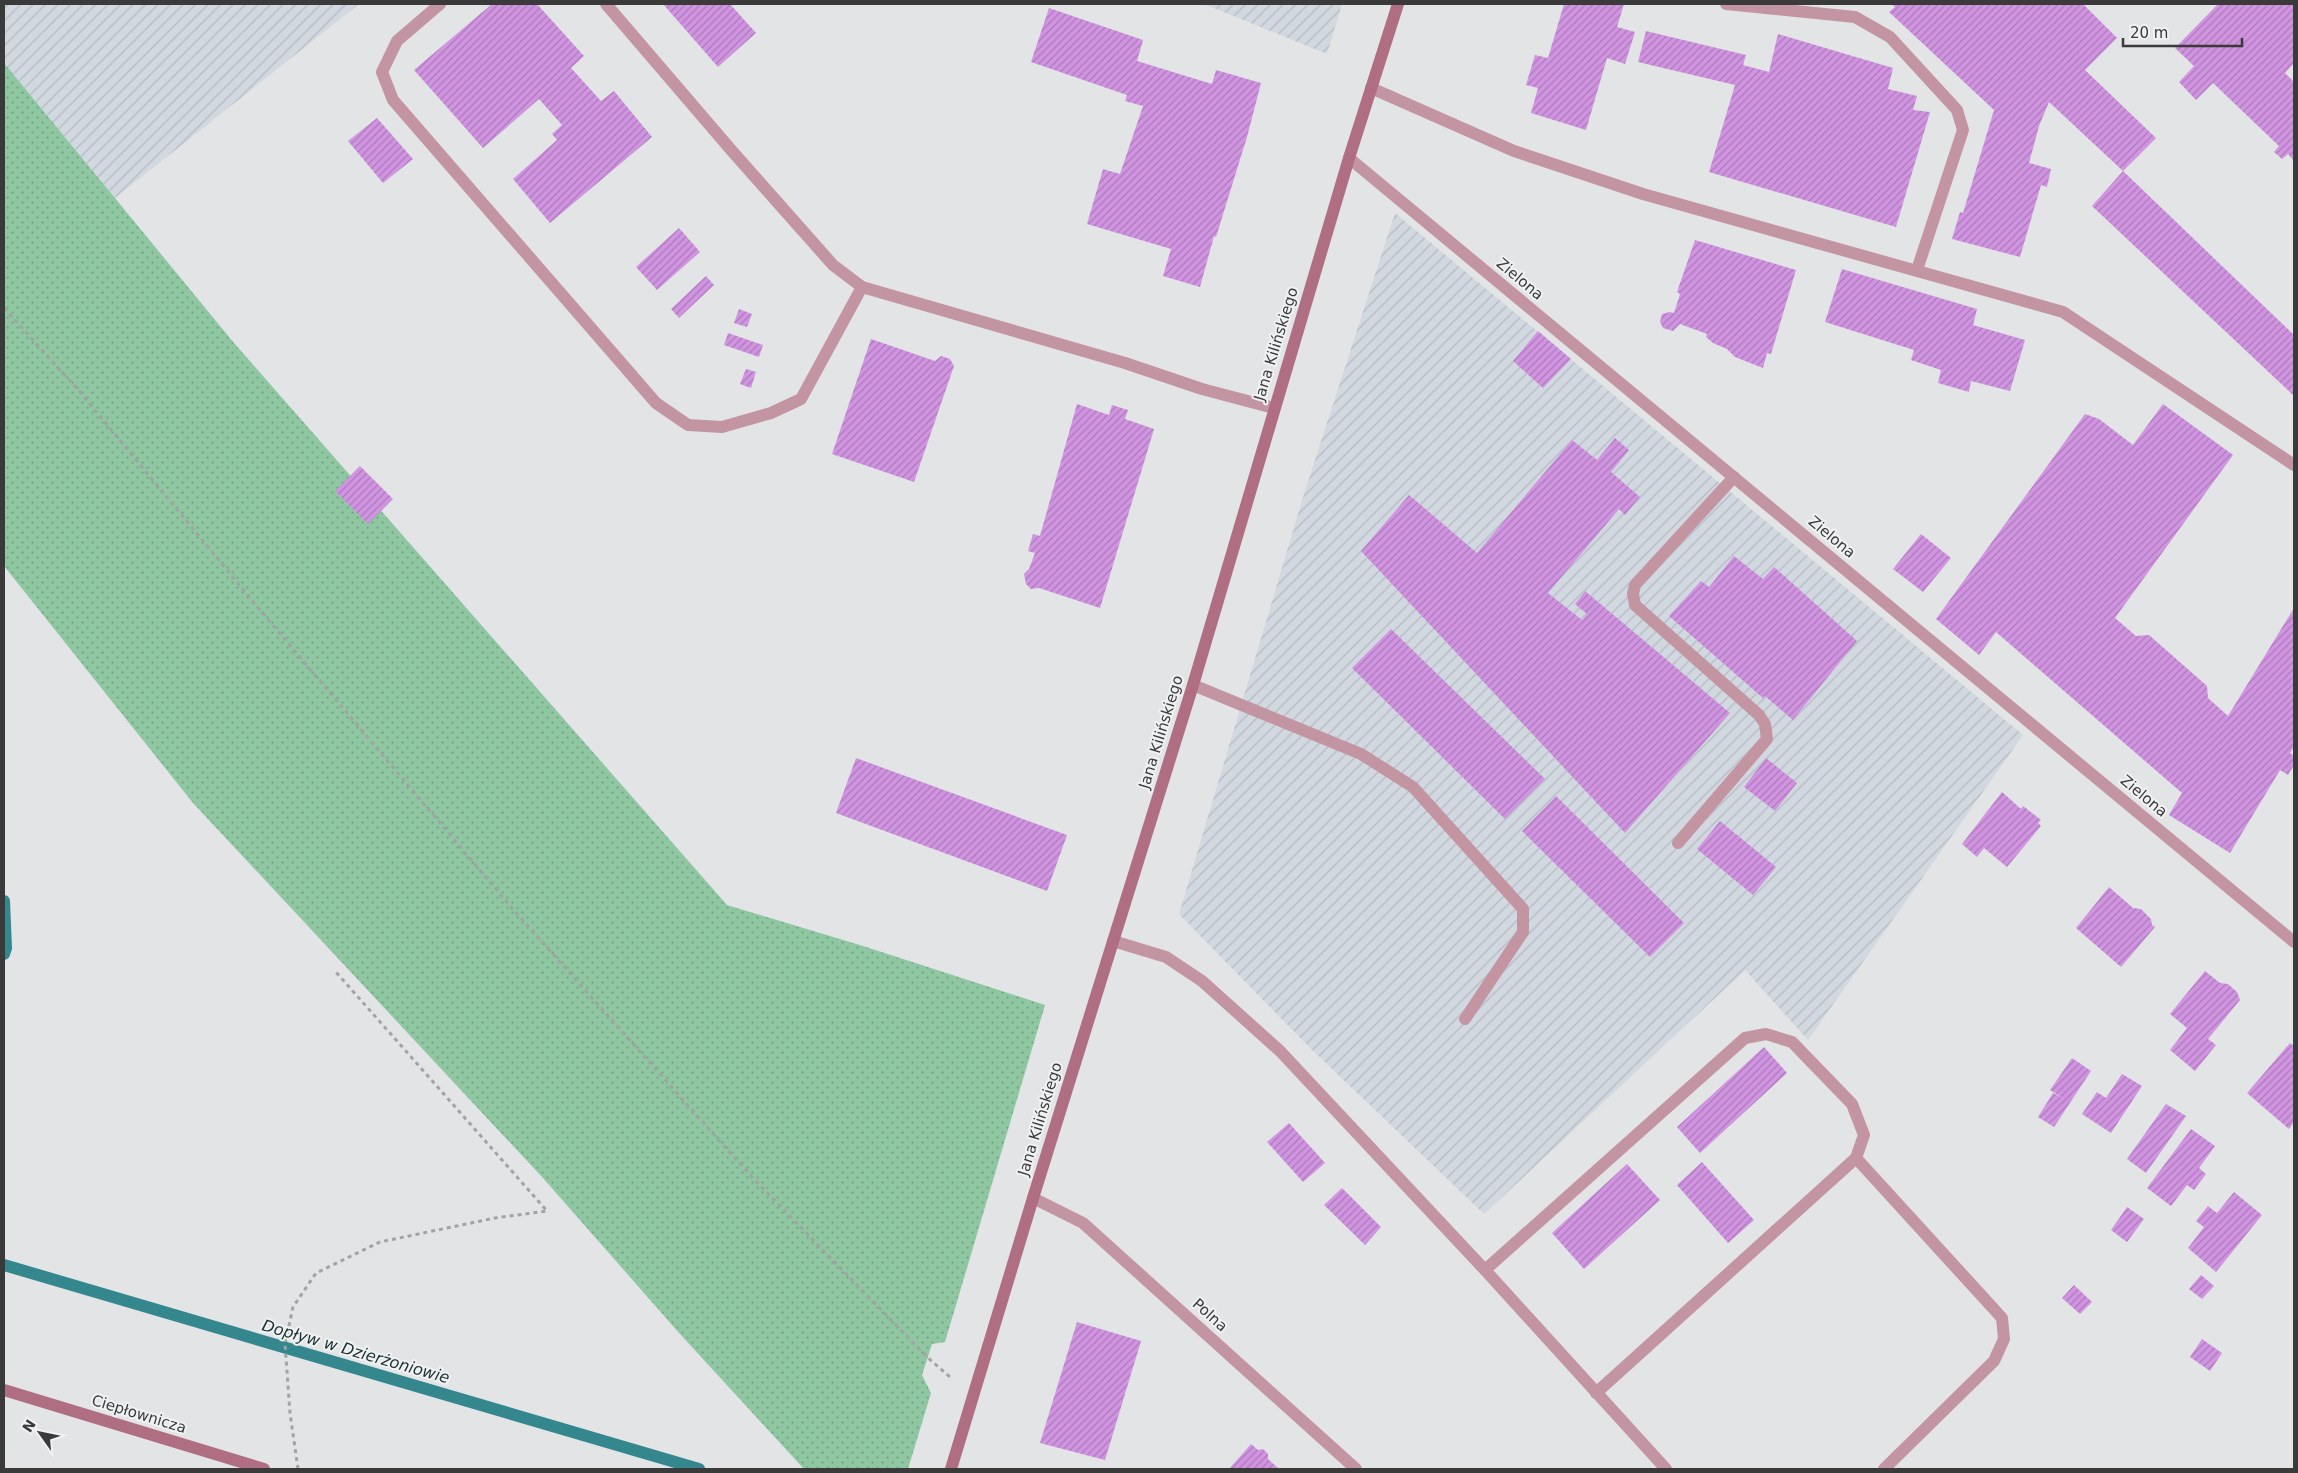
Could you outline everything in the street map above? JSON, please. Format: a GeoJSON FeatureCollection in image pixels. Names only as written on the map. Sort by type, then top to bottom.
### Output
{"type":"FeatureCollection","features":[{"type":"Feature","properties":{"kind":"street"},"geometry":{"type":"LineString","coordinates":[[440,4],[397,41],[382,72],[393,100],[656,403],[688,425],[722,427],[771,413],[801,399],[862,287]]}},
{"type":"Feature","properties":{"kind":"street"},"geometry":{"type":"LineString","coordinates":[[606,4],[833,265],[862,287],[1125,363],[1202,389],[1274,408]]}},
{"type":"Feature","properties":{"kind":"street","name":"Jana Kilińskiego"},"geometry":{"type":"LineString","coordinates":[[951,1469],[1032,1198],[1193,685],[1349,158],[1398,4]]}},
{"type":"Feature","properties":{"kind":"street"},"geometry":{"type":"LineString","coordinates":[[1726,4],[1855,17],[1890,37],[1957,110],[1963,130],[1917,270]]}},
{"type":"Feature","properties":{"kind":"street"},"geometry":{"type":"LineString","coordinates":[[1371,88],[1514,151],[1634,191],[2063,312],[2294,464]]}},
{"type":"Feature","properties":{"kind":"street","name":"Zielona"},"geometry":{"type":"LineString","coordinates":[[1349,158],[2294,942]]}},
{"type":"Feature","properties":{"kind":"street"},"geometry":{"type":"LineString","coordinates":[[1678,843],[1767,739],[1765,724],[1759,715],[1635,605],[1633,594],[1635,585],[1734,477]]}},
{"type":"Feature","properties":{"kind":"street"},"geometry":{"type":"LineString","coordinates":[[1193,685],[1361,754],[1413,787],[1523,909],[1523,932],[1465,1019]]}},
{"type":"Feature","properties":{"kind":"street"},"geometry":{"type":"LineString","coordinates":[[1113,941],[1166,957],[1202,981],[1280,1051],[1485,1270],[1666,1469]]}},
{"type":"Feature","properties":{"kind":"street"},"geometry":{"type":"LineString","coordinates":[[1485,1270],[1744,1038],[1766,1034],[1792,1042],[1852,1104],[1864,1135],[1856,1158],[1596,1393]]}},
{"type":"Feature","properties":{"kind":"street"},"geometry":{"type":"LineString","coordinates":[[1856,1158],[2002,1318],[2004,1339],[1994,1361],[1884,1469]]}},
{"type":"Feature","properties":{"kind":"street","name":"Polna"},"geometry":{"type":"LineString","coordinates":[[1032,1198],[1084,1223],[1356,1469]]}},
{"type":"Feature","properties":{"kind":"street","name":"Ciepłownicza"},"geometry":{"type":"LineString","coordinates":[[4,1390],[264,1469]]}},
{"type":"Feature","properties":{"kind":"path"},"geometry":{"type":"LineString","coordinates":[[4,308],[80,392],[266,617],[511,907],[622,1033],[750,1175],[928,1357],[972,1397]]}},
{"type":"Feature","properties":{"kind":"path"},"geometry":{"type":"LineString","coordinates":[[298,1469],[290,1413],[285,1344],[293,1306],[316,1273],[380,1242],[495,1218],[546,1212],[336,972]]}},
{"type":"Feature","properties":{"kind":"shaded area"},"geometry":{"type":"Polygon","coordinates":[[[4,4],[359,4],[115,198],[4,63],[4,4]]]}},
{"type":"Feature","properties":{"kind":"shaded area"},"geometry":{"type":"Polygon","coordinates":[[[1204,4],[1342,4],[1327,54],[1204,4]]]}},
{"type":"Feature","properties":{"kind":"shaded area"},"geometry":{"type":"Polygon","coordinates":[[[1395,213],[2023,735],[1808,1040],[1745,970],[1484,1214],[1309,1047],[1179,914],[1304,494],[1395,213]]]}},
{"type":"Feature","properties":{"kind":"green space"},"geometry":{"type":"Polygon","coordinates":[[[4,63],[234,343],[727,905],[863,946],[1045,1005],[945,1342],[932,1344],[922,1375],[931,1393],[908,1469],[804,1469],[680,1334],[543,1178],[193,803],[4,566],[4,63]]]}},
{"type":"Feature","properties":{"kind":"building"},"geometry":{"type":"Polygon","coordinates":[[[492,4],[537,4],[584,56],[571,68],[601,101],[614,91],[652,137],[550,223],[513,179],[557,140],[552,134],[562,125],[539,99],[483,148],[414,70],[492,4]]]}},
{"type":"Feature","properties":{"kind":"building"},"geometry":{"type":"Polygon","coordinates":[[[663,4],[730,4],[756,33],[718,67],[663,4]]]}},
{"type":"Feature","properties":{"kind":"building"},"geometry":{"type":"Polygon","coordinates":[[[1564,4],[1624,4],[1617,27],[1635,32],[1625,64],[1607,58],[1586,130],[1531,113],[1538,88],[1526,85],[1535,55],[1548,58],[1564,4]]]}},
{"type":"Feature","properties":{"kind":"building"},"geometry":{"type":"Polygon","coordinates":[[[1892,4],[2083,4],[2117,38],[2085,70],[2156,138],[2123,171],[2049,102],[2039,126],[2029,163],[2051,169],[2047,187],[2041,185],[2020,257],[1952,239],[1960,212],[1963,213],[1994,110],[1889,12],[1895,7],[1892,4]]]}},
{"type":"Feature","properties":{"kind":"building"},"geometry":{"type":"Polygon","coordinates":[[[2218,4],[2294,4],[2294,63],[2285,73],[2294,82],[2294,161],[2288,154],[2282,159],[2274,152],[2279,146],[2213,83],[2196,100],[2179,82],[2194,66],[2175,48],[2218,4]]]}},
{"type":"Feature","properties":{"kind":"building"},"geometry":{"type":"Polygon","coordinates":[[[1049,8],[1143,40],[1137,61],[1212,84],[1216,70],[1261,83],[1247,137],[1216,237],[1214,236],[1200,287],[1163,276],[1171,249],[1087,224],[1103,169],[1120,174],[1143,106],[1125,101],[1127,95],[1031,62],[1049,8]]]}},
{"type":"Feature","properties":{"kind":"building"},"geometry":{"type":"Polygon","coordinates":[[[1646,31],[1746,55],[1743,65],[1769,72],[1778,34],[1893,68],[1888,89],[1917,96],[1913,110],[1930,112],[1896,227],[1709,172],[1735,85],[1638,62],[1646,31]]]}},
{"type":"Feature","properties":{"kind":"building"},"geometry":{"type":"Polygon","coordinates":[[[377,118],[413,159],[383,183],[348,141],[377,118]]]}},
{"type":"Feature","properties":{"kind":"building"},"geometry":{"type":"Polygon","coordinates":[[[2123,171],[2294,335],[2294,396],[2092,206],[2123,171]]]}},
{"type":"Feature","properties":{"kind":"building"},"geometry":{"type":"Polygon","coordinates":[[[679,228],[700,252],[657,290],[636,267],[679,228]]]}},
{"type":"Feature","properties":{"kind":"building"},"geometry":{"type":"Polygon","coordinates":[[[1695,240],[1796,270],[1771,354],[1767,353],[1763,368],[1735,357],[1727,349],[1713,343],[1706,337],[1707,334],[1680,324],[1673,331],[1663,328],[1660,322],[1662,314],[1674,313],[1680,294],[1677,292],[1695,240]]]}},
{"type":"Feature","properties":{"kind":"building"},"geometry":{"type":"Polygon","coordinates":[[[1842,269],[1977,309],[1973,325],[2025,340],[2010,391],[1971,381],[1969,392],[1938,383],[1941,370],[1911,360],[1914,350],[1825,322],[1842,269]]]}},
{"type":"Feature","properties":{"kind":"building"},"geometry":{"type":"Polygon","coordinates":[[[706,276],[714,285],[679,318],[671,309],[706,276]]]}},
{"type":"Feature","properties":{"kind":"building"},"geometry":{"type":"Polygon","coordinates":[[[739,309],[752,314],[747,327],[734,323],[739,309]]]}},
{"type":"Feature","properties":{"kind":"building"},"geometry":{"type":"Polygon","coordinates":[[[1538,331],[1571,359],[1543,388],[1513,361],[1538,331]]]}},
{"type":"Feature","properties":{"kind":"building"},"geometry":{"type":"Polygon","coordinates":[[[728,333],[763,345],[759,357],[724,345],[728,333]]]}},
{"type":"Feature","properties":{"kind":"building"},"geometry":{"type":"Polygon","coordinates":[[[871,339],[935,361],[941,356],[950,359],[954,366],[914,482],[832,454],[871,339]]]}},
{"type":"Feature","properties":{"kind":"building"},"geometry":{"type":"Polygon","coordinates":[[[746,369],[756,372],[751,388],[740,384],[746,369]]]}},
{"type":"Feature","properties":{"kind":"building"},"geometry":{"type":"Polygon","coordinates":[[[1077,404],[1109,415],[1112,405],[1128,410],[1125,419],[1154,429],[1100,608],[1039,588],[1031,589],[1026,584],[1024,574],[1029,569],[1035,553],[1028,551],[1033,534],[1040,536],[1077,404]]]}},
{"type":"Feature","properties":{"kind":"building"},"geometry":{"type":"Polygon","coordinates":[[[2163,404],[2233,455],[2115,618],[2136,636],[2149,635],[2207,686],[2208,698],[2228,716],[2294,608],[2294,747],[2290,753],[2294,756],[2294,765],[2288,775],[2280,770],[2230,853],[2169,815],[2182,793],[1996,632],[1979,655],[1936,619],[2085,414],[2099,419],[2133,445],[2163,404]]]}},
{"type":"Feature","properties":{"kind":"building"},"geometry":{"type":"Polygon","coordinates":[[[1615,438],[1629,450],[1611,472],[1640,497],[1625,515],[1619,509],[1548,593],[1582,620],[1587,614],[1575,604],[1585,591],[1730,713],[1625,833],[1361,551],[1409,495],[1477,553],[1572,440],[1597,460],[1615,438]]]}},
{"type":"Feature","properties":{"kind":"building"},"geometry":{"type":"Polygon","coordinates":[[[360,466],[393,499],[368,524],[335,491],[360,466]]]}},
{"type":"Feature","properties":{"kind":"building"},"geometry":{"type":"Polygon","coordinates":[[[1921,534],[1951,558],[1923,592],[1893,569],[1921,534]]]}},
{"type":"Feature","properties":{"kind":"building"},"geometry":{"type":"Polygon","coordinates":[[[1734,556],[1763,579],[1774,567],[1857,641],[1793,720],[1765,696],[1763,698],[1669,616],[1701,581],[1709,587],[1734,556]]]}},
{"type":"Feature","properties":{"kind":"building"},"geometry":{"type":"Polygon","coordinates":[[[1391,629],[1545,779],[1505,819],[1352,668],[1391,629]]]}},
{"type":"Feature","properties":{"kind":"building"},"geometry":{"type":"Polygon","coordinates":[[[856,758],[1067,835],[1047,891],[836,813],[856,758]]]}},
{"type":"Feature","properties":{"kind":"building"},"geometry":{"type":"Polygon","coordinates":[[[1766,758],[1797,783],[1775,811],[1744,787],[1766,758]]]}},
{"type":"Feature","properties":{"kind":"building"},"geometry":{"type":"Polygon","coordinates":[[[2002,792],[2021,809],[2023,806],[2041,820],[2038,823],[2041,826],[2007,867],[1984,848],[1977,857],[1962,844],[2002,792]]]}},
{"type":"Feature","properties":{"kind":"building"},"geometry":{"type":"Polygon","coordinates":[[[1556,796],[1684,923],[1650,957],[1522,831],[1556,796]]]}},
{"type":"Feature","properties":{"kind":"building"},"geometry":{"type":"Polygon","coordinates":[[[1720,821],[1776,867],[1753,895],[1697,849],[1720,821]]]}},
{"type":"Feature","properties":{"kind":"building"},"geometry":{"type":"Polygon","coordinates":[[[2109,887],[2133,908],[2141,909],[2151,919],[2152,925],[2155,927],[2121,967],[2076,928],[2109,887]]]}},
{"type":"Feature","properties":{"kind":"building"},"geometry":{"type":"Polygon","coordinates":[[[2205,971],[2220,983],[2228,984],[2237,992],[2240,1000],[2208,1039],[2216,1045],[2195,1071],[2170,1050],[2187,1028],[2170,1014],[2205,971]]]}},
{"type":"Feature","properties":{"kind":"building"},"geometry":{"type":"Polygon","coordinates":[[[2290,1043],[2294,1046],[2294,1122],[2289,1129],[2247,1093],[2290,1043]]]}},
{"type":"Feature","properties":{"kind":"building"},"geometry":{"type":"Polygon","coordinates":[[[1764,1047],[1787,1073],[1700,1153],[1677,1127],[1764,1047]]]}},
{"type":"Feature","properties":{"kind":"building"},"geometry":{"type":"Polygon","coordinates":[[[2072,1058],[2091,1071],[2054,1127],[2038,1117],[2053,1093],[2064,1099],[2050,1090],[2072,1058]]]}},
{"type":"Feature","properties":{"kind":"building"},"geometry":{"type":"Polygon","coordinates":[[[2122,1074],[2142,1086],[2111,1133],[2082,1114],[2097,1092],[2106,1098],[2122,1074]]]}},
{"type":"Feature","properties":{"kind":"building"},"geometry":{"type":"Polygon","coordinates":[[[2166,1104],[2186,1116],[2146,1173],[2127,1159],[2166,1104]]]}},
{"type":"Feature","properties":{"kind":"building"},"geometry":{"type":"Polygon","coordinates":[[[1289,1123],[1325,1163],[1303,1182],[1267,1142],[1289,1123]]]}},
{"type":"Feature","properties":{"kind":"building"},"geometry":{"type":"Polygon","coordinates":[[[2191,1129],[2215,1146],[2199,1168],[2206,1174],[2194,1190],[2187,1185],[2171,1206],[2147,1188],[2191,1129]]]}},
{"type":"Feature","properties":{"kind":"building"},"geometry":{"type":"Polygon","coordinates":[[[1702,1162],[1754,1220],[1728,1243],[1677,1185],[1702,1162]]]}},
{"type":"Feature","properties":{"kind":"building"},"geometry":{"type":"Polygon","coordinates":[[[1627,1164],[1660,1200],[1584,1269],[1552,1233],[1627,1164]]]}},
{"type":"Feature","properties":{"kind":"building"},"geometry":{"type":"Polygon","coordinates":[[[1342,1188],[1381,1227],[1365,1245],[1324,1205],[1342,1188]]]}},
{"type":"Feature","properties":{"kind":"building"},"geometry":{"type":"Polygon","coordinates":[[[2234,1192],[2262,1215],[2216,1272],[2188,1248],[2204,1227],[2196,1221],[2208,1206],[2217,1213],[2234,1192]]]}},
{"type":"Feature","properties":{"kind":"building"},"geometry":{"type":"Polygon","coordinates":[[[2127,1207],[2144,1219],[2127,1242],[2111,1230],[2127,1207]]]}},
{"type":"Feature","properties":{"kind":"building"},"geometry":{"type":"Polygon","coordinates":[[[2201,1275],[2214,1286],[2202,1299],[2189,1289],[2201,1275]]]}},
{"type":"Feature","properties":{"kind":"building"},"geometry":{"type":"Polygon","coordinates":[[[2074,1285],[2092,1302],[2080,1314],[2062,1298],[2074,1285]]]}},
{"type":"Feature","properties":{"kind":"building"},"geometry":{"type":"Polygon","coordinates":[[[1077,1322],[1141,1341],[1105,1460],[1040,1443],[1077,1322]]]}},
{"type":"Feature","properties":{"kind":"building"},"geometry":{"type":"Polygon","coordinates":[[[2202,1339],[2222,1353],[2210,1371],[2190,1357],[2202,1339]]]}},
{"type":"Feature","properties":{"kind":"building"},"geometry":{"type":"Polygon","coordinates":[[[1251,1444],[1258,1450],[1263,1449],[1268,1454],[1268,1459],[1279,1469],[1229,1469],[1251,1444]]]}},
{"type":"Feature","properties":{"kind":"waterway","name":"Dopływ w Dzierżoniowie"},"geometry":{"type":"LineString","coordinates":[[4,901],[6,948],[4,954]]}},
{"type":"Feature","properties":{"kind":"waterway","name":"Dopływ w Dzierżoniowie"},"geometry":{"type":"LineString","coordinates":[[4,1265],[699,1469]]}}]}
